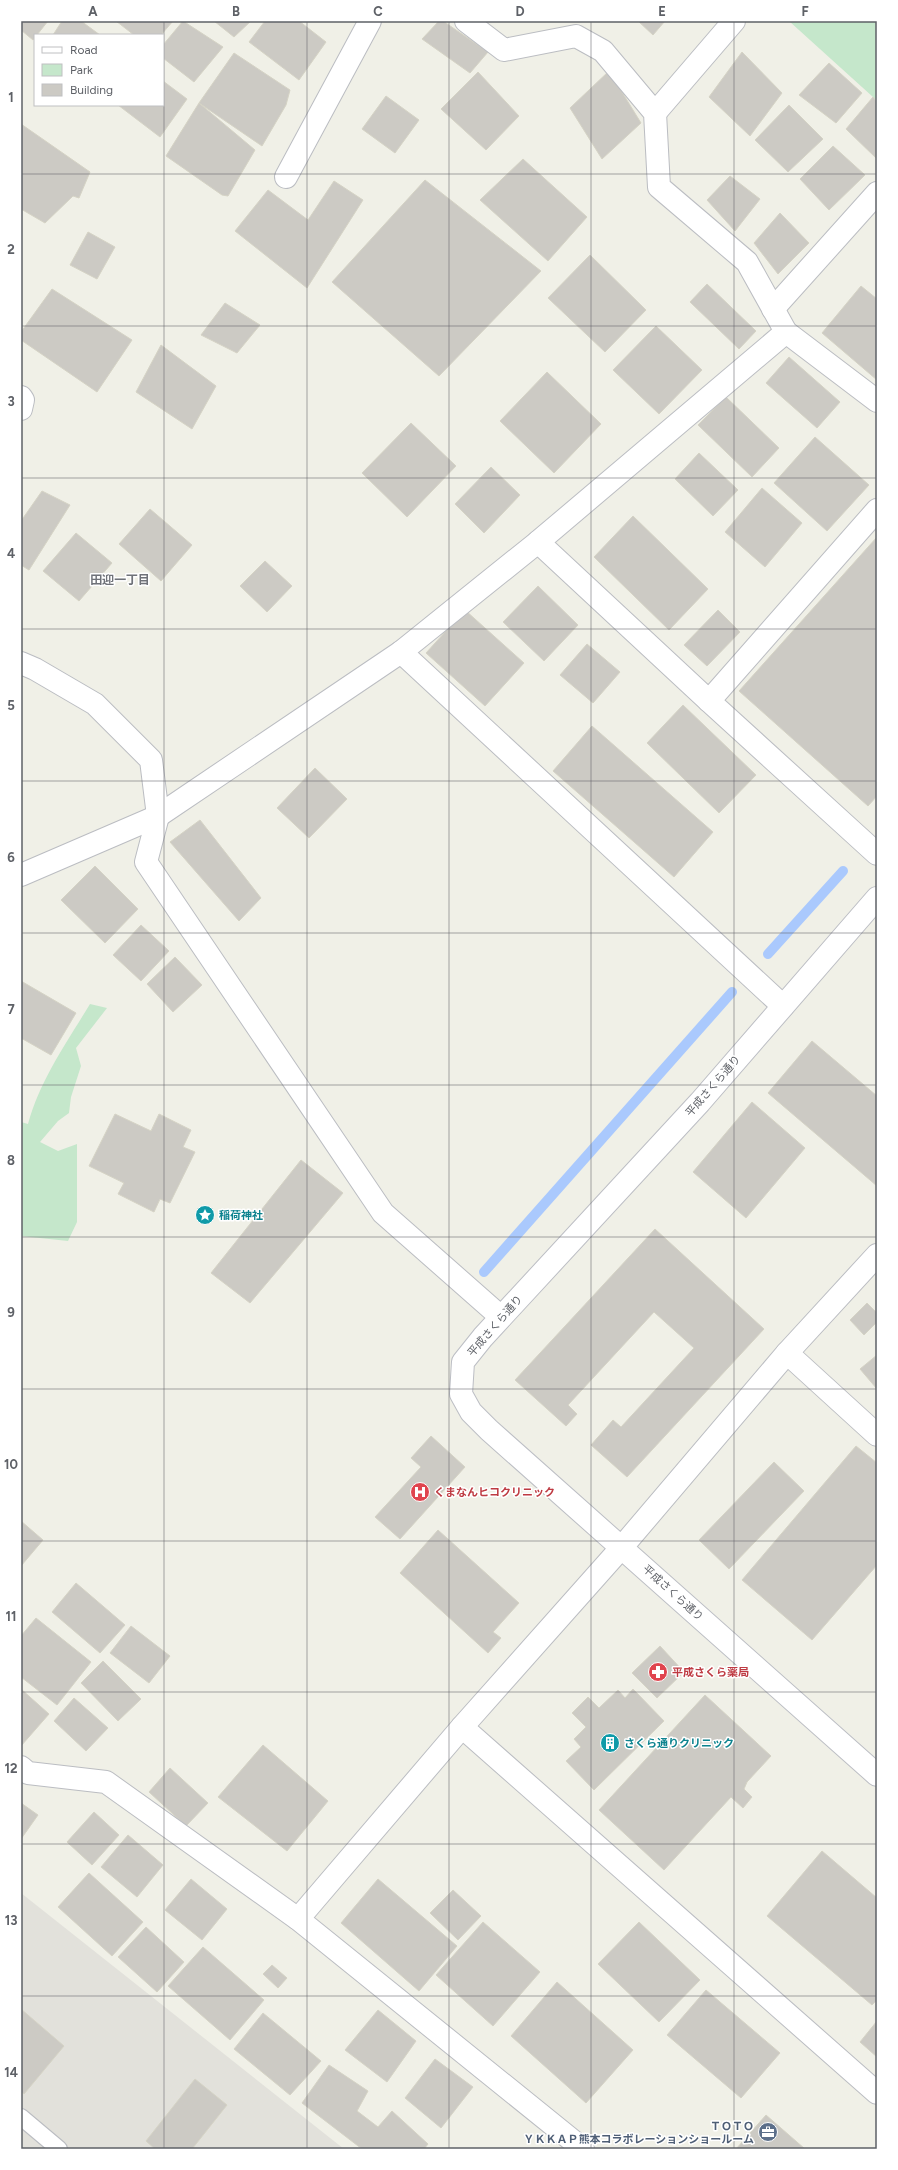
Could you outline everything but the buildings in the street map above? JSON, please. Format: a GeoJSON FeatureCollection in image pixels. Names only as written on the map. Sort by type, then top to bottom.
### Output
{"type":"FeatureCollection","features":[{"type":"Feature","properties":{"kind":"street"},"geometry":{"type":"LineString","coordinates":[[286,177],[370,21]]}},
{"type":"Feature","properties":{"kind":"street"},"geometry":{"type":"LineString","coordinates":[[466,21],[504,50],[576,36],[602,51],[655,113],[659,187],[748,262],[786,332],[877,401]]}},
{"type":"Feature","properties":{"kind":"street"},"geometry":{"type":"LineString","coordinates":[[655,113],[734,21]]}},
{"type":"Feature","properties":{"kind":"street"},"geometry":{"type":"LineString","coordinates":[[773,309],[877,192]]}},
{"type":"Feature","properties":{"kind":"street"},"geometry":{"type":"LineString","coordinates":[[21,875],[158,816],[401,652],[538,542],[786,332]]}},
{"type":"Feature","properties":{"kind":"street"},"geometry":{"type":"LineString","coordinates":[[21,397],[23,400],[21,409]]}},
{"type":"Feature","properties":{"kind":"street"},"geometry":{"type":"LineString","coordinates":[[709,701],[877,510]]}},
{"type":"Feature","properties":{"kind":"street"},"geometry":{"type":"LineString","coordinates":[[538,542],[877,854]]}},
{"type":"Feature","properties":{"kind":"street"},"geometry":{"type":"LineString","coordinates":[[401,652],[783,1006]]}},
{"type":"Feature","properties":{"kind":"street"},"geometry":{"type":"LineString","coordinates":[[21,663],[35,669],[95,704],[150,760],[158,816],[146,862],[383,1213],[501,1317]]}},
{"type":"Feature","properties":{"kind":"street","name":"平成さくら通り"},"geometry":{"type":"LineString","coordinates":[[877,898],[700,1102],[501,1317],[464,1362],[461,1394],[471,1412],[489,1430],[877,1776]]}},
{"type":"Feature","properties":{"kind":"street"},"geometry":{"type":"LineString","coordinates":[[298,1918],[462,1727],[622,1547],[787,1353],[877,1254]]}},
{"type":"Feature","properties":{"kind":"street"},"geometry":{"type":"LineString","coordinates":[[787,1353],[877,1436]]}},
{"type":"Feature","properties":{"kind":"street"},"geometry":{"type":"LineString","coordinates":[[462,1727],[877,2093]]}},
{"type":"Feature","properties":{"kind":"street"},"geometry":{"type":"LineString","coordinates":[[21,1767],[28,1773],[106,1782],[298,1918],[583,2149]]}},
{"type":"Feature","properties":{"kind":"lane"},"geometry":{"type":"LineString","coordinates":[[21,2117],[59,2149]]}},
{"type":"Feature","properties":{"kind":"shaded area"},"geometry":{"type":"Polygon","coordinates":[[[21,1893],[344,2149],[21,2149],[21,1893]]]}},
{"type":"Feature","properties":{"kind":"green space"},"geometry":{"type":"Polygon","coordinates":[[[789,21],[877,21],[877,101],[873,97],[789,21]]]}},
{"type":"Feature","properties":{"kind":"green space"},"geometry":{"type":"Polygon","coordinates":[[[90,1004],[107,1008],[76,1048],[81,1066],[71,1097],[69,1113],[58,1121],[40,1142],[58,1151],[77,1144],[77,1222],[68,1241],[21,1236],[21,1122],[28,1124],[33,1108],[47,1077],[63,1047],[90,1004]]]}},
{"type":"Feature","properties":{"kind":"waterway"},"geometry":{"type":"LineString","coordinates":[[768,954],[843,871]]}},
{"type":"Feature","properties":{"kind":"waterway"},"geometry":{"type":"LineString","coordinates":[[484,1272],[732,992]]}},
{"type":"Feature","properties":{"kind":"place","name":"稲荷神社"},"geometry":{"type":"Point","coordinates":[205,1215]}},
{"type":"Feature","properties":{"kind":"place","name":"くまなんヒコクリニック"},"geometry":{"type":"Point","coordinates":[420,1492]}},
{"type":"Feature","properties":{"kind":"place","name":"平成さくら薬局"},"geometry":{"type":"Point","coordinates":[658,1672]}},
{"type":"Feature","properties":{"kind":"place","name":"さくら通りクリニック"},"geometry":{"type":"Point","coordinates":[610,1743]}},
{"type":"Feature","properties":{"kind":"place","name":"ＴＯＴＯ ＹＫＫＡＰ熊本コラボレーションショールーム"},"geometry":{"type":"Point","coordinates":[768,2132]}},
{"type":"Feature","properties":{"kind":"district","name":"田迎一丁目"},"geometry":{"type":"Point","coordinates":[120,580]}}]}
